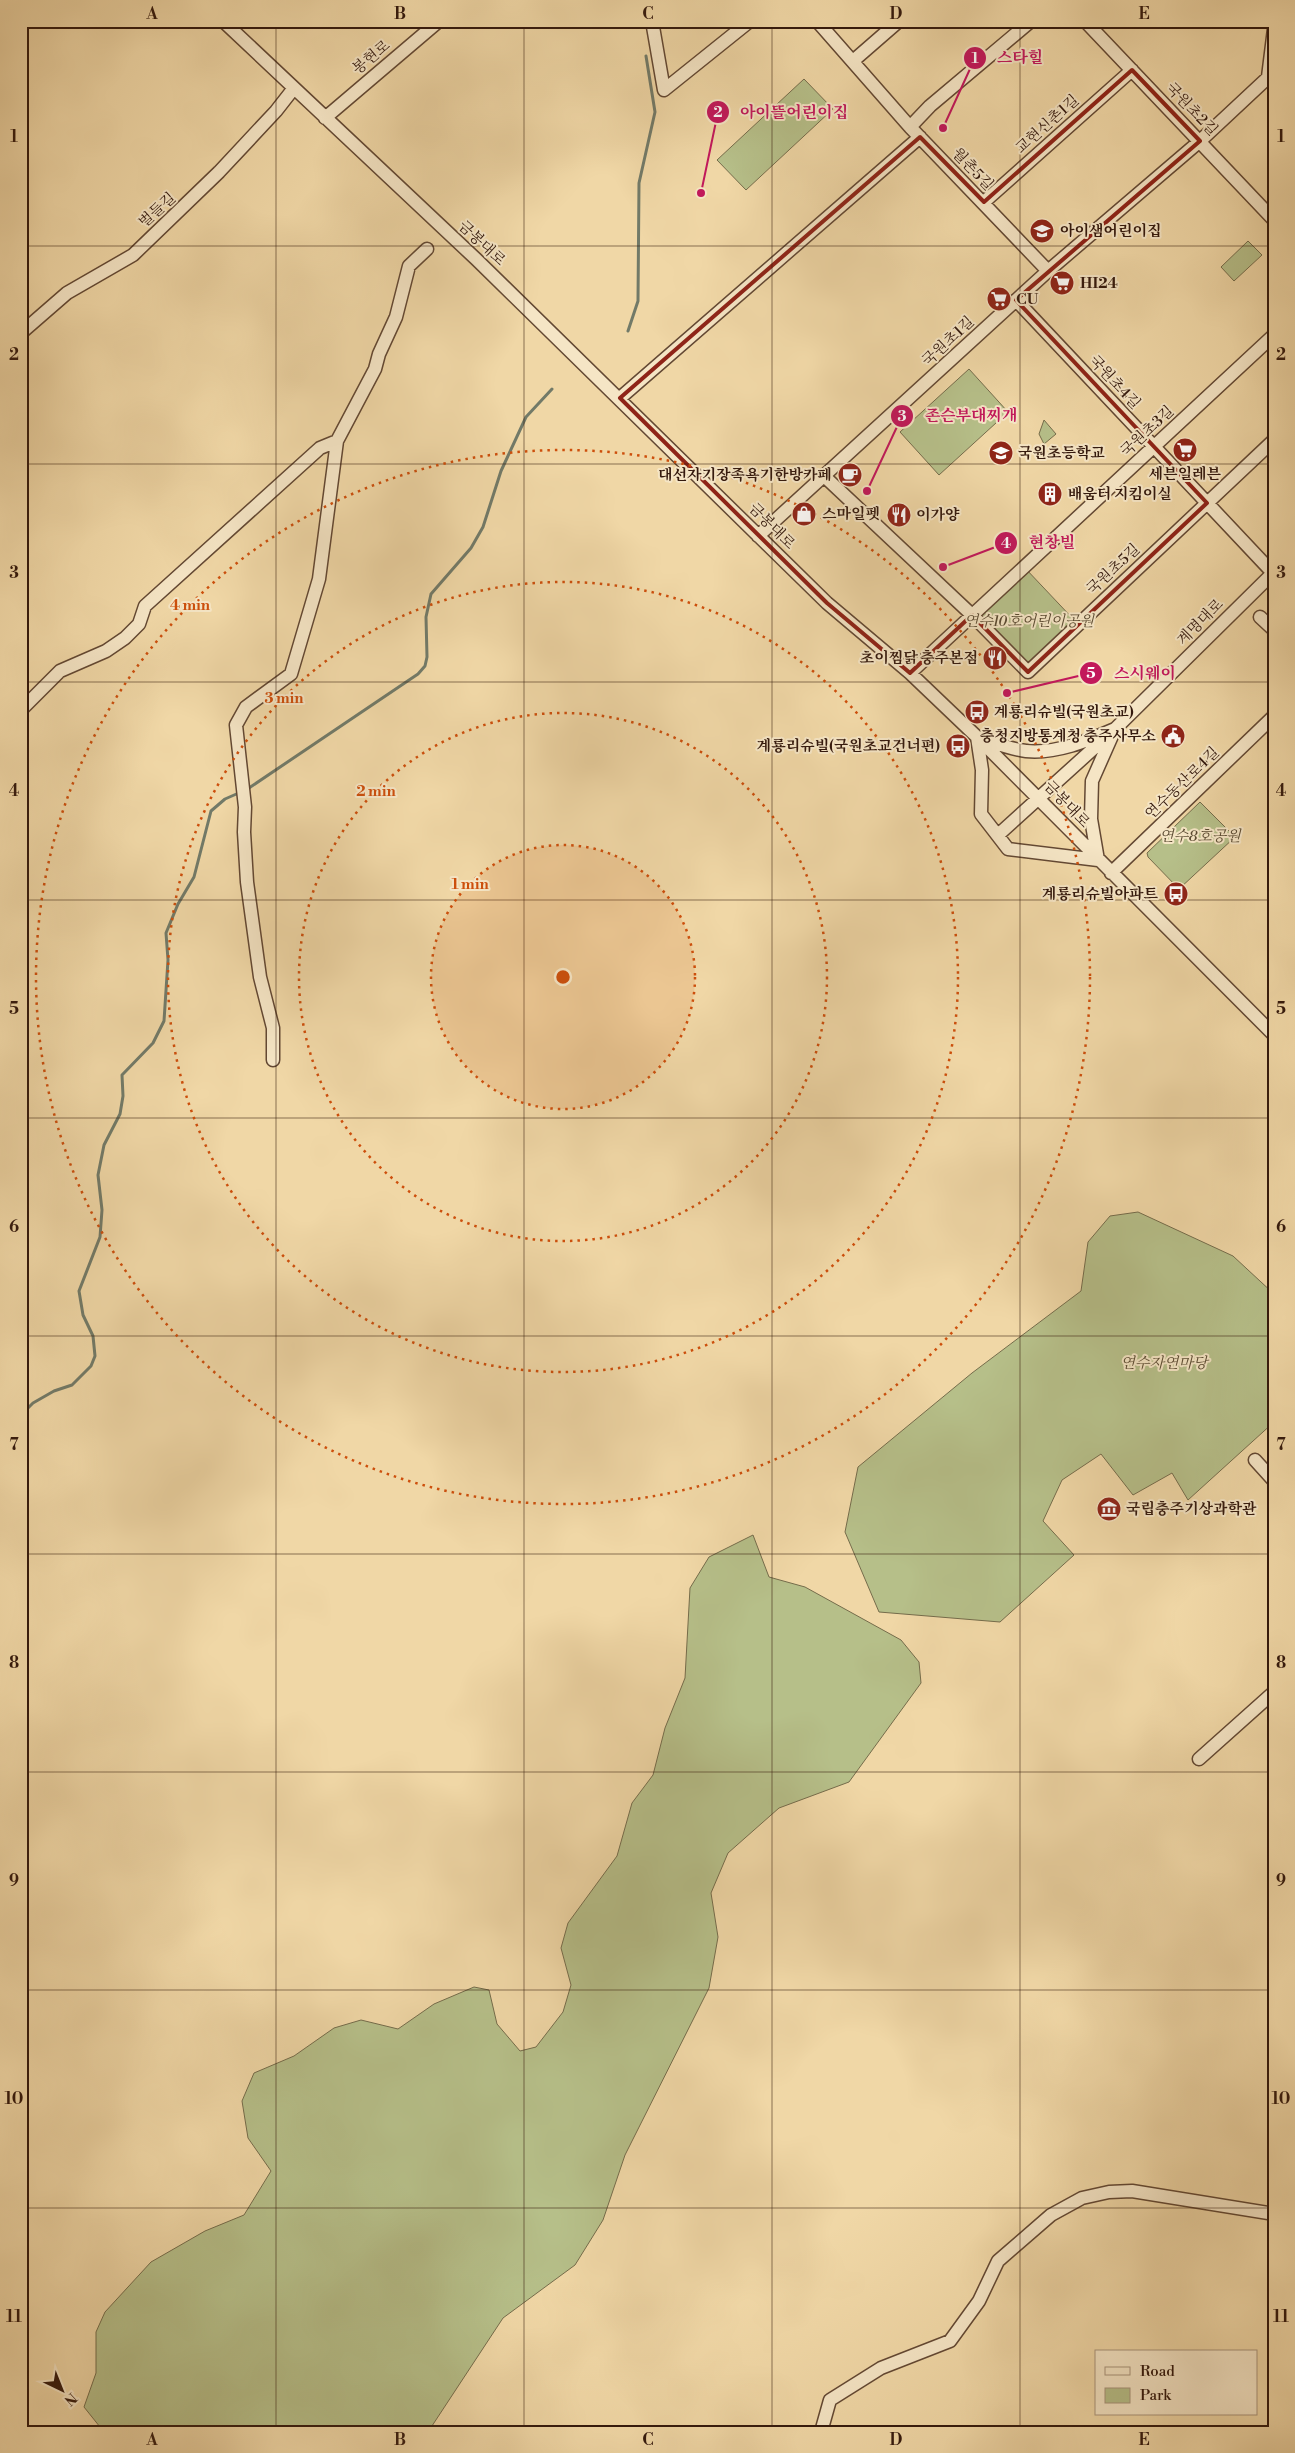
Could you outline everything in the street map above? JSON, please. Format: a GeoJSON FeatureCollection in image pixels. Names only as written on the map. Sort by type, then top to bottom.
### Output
{"type":"FeatureCollection","features":[{"type":"Feature","properties":{"kind":"street","name":"금봉대로"},"geometry":{"type":"LineString","coordinates":[[223,21],[476,259],[620,398],[827,603],[910,674],[977,737],[1016,777],[1040,798],[1111,873],[1272,1030]]}},
{"type":"Feature","properties":{"kind":"street","name":"봉현로"},"geometry":{"type":"LineString","coordinates":[[325,118],[439,21]]}},
{"type":"Feature","properties":{"kind":"street"},"geometry":{"type":"LineString","coordinates":[[652,21],[664,90],[750,21]]}},
{"type":"Feature","properties":{"kind":"street","name":"월촌5길"},"geometry":{"type":"LineString","coordinates":[[817,21],[910,127],[984,202],[1048,271]]}},
{"type":"Feature","properties":{"kind":"street"},"geometry":{"type":"LineString","coordinates":[[853,61],[899,21]]}},
{"type":"Feature","properties":{"kind":"street"},"geometry":{"type":"LineString","coordinates":[[910,127],[930,106],[1031,21]]}},
{"type":"Feature","properties":{"kind":"street","name":"국원초2길"},"geometry":{"type":"LineString","coordinates":[[1085,21],[1274,220]]}},
{"type":"Feature","properties":{"kind":"street"},"geometry":{"type":"LineString","coordinates":[[1096,32],[1104,21]]}},
{"type":"Feature","properties":{"kind":"street"},"geometry":{"type":"LineString","coordinates":[[1271,75],[1274,29]]}},
{"type":"Feature","properties":{"kind":"street","name":"교현신촌1길"},"geometry":{"type":"LineString","coordinates":[[984,202],[1132,70]]}},
{"type":"Feature","properties":{"kind":"street","name":"국원초1길"},"geometry":{"type":"LineString","coordinates":[[758,536],[1048,271],[1200,141],[1271,75]]}},
{"type":"Feature","properties":{"kind":"street","name":"벌들길"},"geometry":{"type":"LineString","coordinates":[[21,333],[67,293],[132,255],[219,172],[276,111],[294,88]]}},
{"type":"Feature","properties":{"kind":"street"},"geometry":{"type":"LineString","coordinates":[[620,398],[920,137]]}},
{"type":"Feature","properties":{"kind":"street"},"geometry":{"type":"LineString","coordinates":[[272,1060],[273,1028],[260,977],[248,882],[244,832],[244,799],[236,725],[246,706],[291,674],[319,578],[337,441],[375,369],[379,354],[396,317],[409,266],[427,249]]}},
{"type":"Feature","properties":{"kind":"street","name":"국원초4길"},"geometry":{"type":"LineString","coordinates":[[1016,300],[1273,573]]}},
{"type":"Feature","properties":{"kind":"street","name":"국원초3길"},"geometry":{"type":"LineString","coordinates":[[910,674],[1274,335]]}},
{"type":"Feature","properties":{"kind":"street","name":"국원초5길"},"geometry":{"type":"LineString","coordinates":[[824,476],[972,615],[1028,672],[1274,440]]}},
{"type":"Feature","properties":{"kind":"street"},"geometry":{"type":"LineString","coordinates":[[21,710],[60,671],[106,652],[125,638],[138,624],[146,606],[320,448],[337,441]]}},
{"type":"Feature","properties":{"kind":"street","name":"계명대로"},"geometry":{"type":"LineString","coordinates":[[998,835],[1115,729],[1273,573]]}},
{"type":"Feature","properties":{"kind":"street"},"geometry":{"type":"LineString","coordinates":[[1260,617],[1274,630]]}},
{"type":"Feature","properties":{"kind":"street","name":"연수동산로4길"},"geometry":{"type":"LineString","coordinates":[[1111,873],[1274,716]]}},
{"type":"Feature","properties":{"kind":"street"},"geometry":{"type":"LineString","coordinates":[[1115,729],[1092,781],[1091,819],[1098,860],[1008,849],[981,814],[982,770],[977,737],[1023,750],[1038,752],[1087,741],[1115,729]]}},
{"type":"Feature","properties":{"kind":"street"},"geometry":{"type":"LineString","coordinates":[[1255,1460],[1274,1481]]}},
{"type":"Feature","properties":{"kind":"street"},"geometry":{"type":"LineString","coordinates":[[1199,1759],[1274,1692]]}},
{"type":"Feature","properties":{"kind":"street"},"geometry":{"type":"LineString","coordinates":[[821,2432],[830,2400],[881,2368],[950,2341],[979,2301],[998,2261],[1051,2215],[1082,2198],[1109,2192],[1132,2191],[1274,2214]]}},
{"type":"Feature","properties":{"kind":"highlighted area"},"geometry":{"type":"Polygon","coordinates":[[[1132,70],[1200,141],[1016,300],[1207,503],[1028,672],[972,615],[910,673],[827,603],[620,398],[920,137],[984,202],[1132,70]]]}},
{"type":"Feature","properties":{"kind":"green space"},"geometry":{"type":"Polygon","coordinates":[[[804,79],[833,109],[746,190],[717,160],[804,79]]]}},
{"type":"Feature","properties":{"kind":"green space"},"geometry":{"type":"Polygon","coordinates":[[[1248,241],[1262,255],[1234,281],[1221,267],[1248,241]]]}},
{"type":"Feature","properties":{"kind":"green space"},"geometry":{"type":"Polygon","coordinates":[[[969,369],[1008,412],[939,475],[900,432],[969,369]]]}},
{"type":"Feature","properties":{"kind":"green space"},"geometry":{"type":"Polygon","coordinates":[[[1044,420],[1056,434],[1044,444],[1039,434],[1044,420]]]}},
{"type":"Feature","properties":{"kind":"green space","name":"연수10호어린이공원"},"geometry":{"type":"Polygon","coordinates":[[[1025,568],[1076,622],[1030,666],[980,617],[1025,568]]]}},
{"type":"Feature","properties":{"kind":"green space","name":"연수8호공원"},"geometry":{"type":"Polygon","coordinates":[[[1200,802],[1235,837],[1179,889],[1148,857],[1147,853],[1200,802]]]}},
{"type":"Feature","properties":{"kind":"green space","name":"연수자연마당"},"geometry":{"type":"Polygon","coordinates":[[[1138,1212],[1233,1256],[1274,1294],[1274,1422],[1188,1500],[1172,1473],[1133,1495],[1101,1454],[1062,1480],[1043,1521],[1074,1555],[1000,1622],[879,1612],[845,1532],[858,1467],[972,1373],[1081,1291],[1088,1242],[1110,1216],[1138,1212]]]}},
{"type":"Feature","properties":{"kind":"green space"},"geometry":{"type":"Polygon","coordinates":[[[753,1535],[769,1577],[805,1587],[901,1640],[919,1662],[921,1683],[849,1782],[779,1808],[728,1853],[711,1893],[718,1937],[709,1988],[625,2155],[603,2220],[575,2265],[503,2318],[428,2432],[104,2432],[84,2407],[96,2373],[96,2332],[105,2312],[151,2262],[205,2231],[244,2215],[271,2171],[248,2138],[242,2101],[254,2073],[294,2056],[334,2028],[361,2020],[398,2029],[434,2004],[474,1987],[489,1990],[497,2024],[520,2051],[536,2047],[563,2012],[571,1985],[561,1948],[568,1923],[617,1856],[632,1803],[653,1775],[665,1728],[685,1678],[690,1588],[709,1557],[753,1535]]]}},
{"type":"Feature","properties":{"kind":"waterway"},"geometry":{"type":"LineString","coordinates":[[628,331],[638,301],[639,183],[655,112],[646,56]]}},
{"type":"Feature","properties":{"kind":"waterway"},"geometry":{"type":"LineString","coordinates":[[246,790],[418,674],[425,666],[427,657],[426,617],[431,594],[471,548],[483,527],[501,471],[526,417],[552,389]]}},
{"type":"Feature","properties":{"kind":"waterway"},"geometry":{"type":"LineString","coordinates":[[21,1415],[33,1403],[54,1391],[72,1385],[91,1366],[95,1356],[93,1336],[83,1315],[79,1291],[100,1237],[102,1210],[98,1175],[104,1145],[120,1114],[123,1096],[122,1075],[153,1043],[164,1021],[168,960],[166,933],[178,904],[194,877],[211,811],[225,799],[241,792]]}},
{"type":"Feature","properties":{"kind":"place","name":"스타힐"},"geometry":{"type":"Point","coordinates":[943,128]}},
{"type":"Feature","properties":{"kind":"place","name":"아이뜰어린이집"},"geometry":{"type":"Point","coordinates":[701,193]}},
{"type":"Feature","properties":{"kind":"place","name":"아이샘어린이집"},"geometry":{"type":"Point","coordinates":[1042,231]}},
{"type":"Feature","properties":{"kind":"place","name":"HI24"},"geometry":{"type":"Point","coordinates":[1062,283]}},
{"type":"Feature","properties":{"kind":"place","name":"CU"},"geometry":{"type":"Point","coordinates":[999,299]}},
{"type":"Feature","properties":{"kind":"place","name":"세븐일레븐"},"geometry":{"type":"Point","coordinates":[1185,450]}},
{"type":"Feature","properties":{"kind":"place","name":"국원초등학교"},"geometry":{"type":"Point","coordinates":[1001,453]}},
{"type":"Feature","properties":{"kind":"place","name":"대선자기장족욕기한방카페"},"geometry":{"type":"Point","coordinates":[850,475]}},
{"type":"Feature","properties":{"kind":"place","name":"존슨부대찌개"},"geometry":{"type":"Point","coordinates":[867,491]}},
{"type":"Feature","properties":{"kind":"place","name":"배움터 지킴이실"},"geometry":{"type":"Point","coordinates":[1050,494]}},
{"type":"Feature","properties":{"kind":"place","name":"스마일펫"},"geometry":{"type":"Point","coordinates":[804,514]}},
{"type":"Feature","properties":{"kind":"place","name":"이가양"},"geometry":{"type":"Point","coordinates":[899,515]}},
{"type":"Feature","properties":{"kind":"place","name":"현창빌"},"geometry":{"type":"Point","coordinates":[943,567]}},
{"type":"Feature","properties":{"kind":"place","name":"초이찜닭 충주본점"},"geometry":{"type":"Point","coordinates":[995,658]}},
{"type":"Feature","properties":{"kind":"place","name":"스시웨이"},"geometry":{"type":"Point","coordinates":[1007,693]}},
{"type":"Feature","properties":{"kind":"place","name":"계룡리슈빌(국원초교)"},"geometry":{"type":"Point","coordinates":[977,712]}},
{"type":"Feature","properties":{"kind":"place","name":"충청지방통계청 충주사무소"},"geometry":{"type":"Point","coordinates":[1173,736]}},
{"type":"Feature","properties":{"kind":"place","name":"계룡리슈빌(국원초교건너편)"},"geometry":{"type":"Point","coordinates":[958,746]}},
{"type":"Feature","properties":{"kind":"place","name":"계룡리슈빌아파트"},"geometry":{"type":"Point","coordinates":[1176,894]}},
{"type":"Feature","properties":{"kind":"place","name":"국립충주기상과학관"},"geometry":{"type":"Point","coordinates":[1109,1509]}}]}
